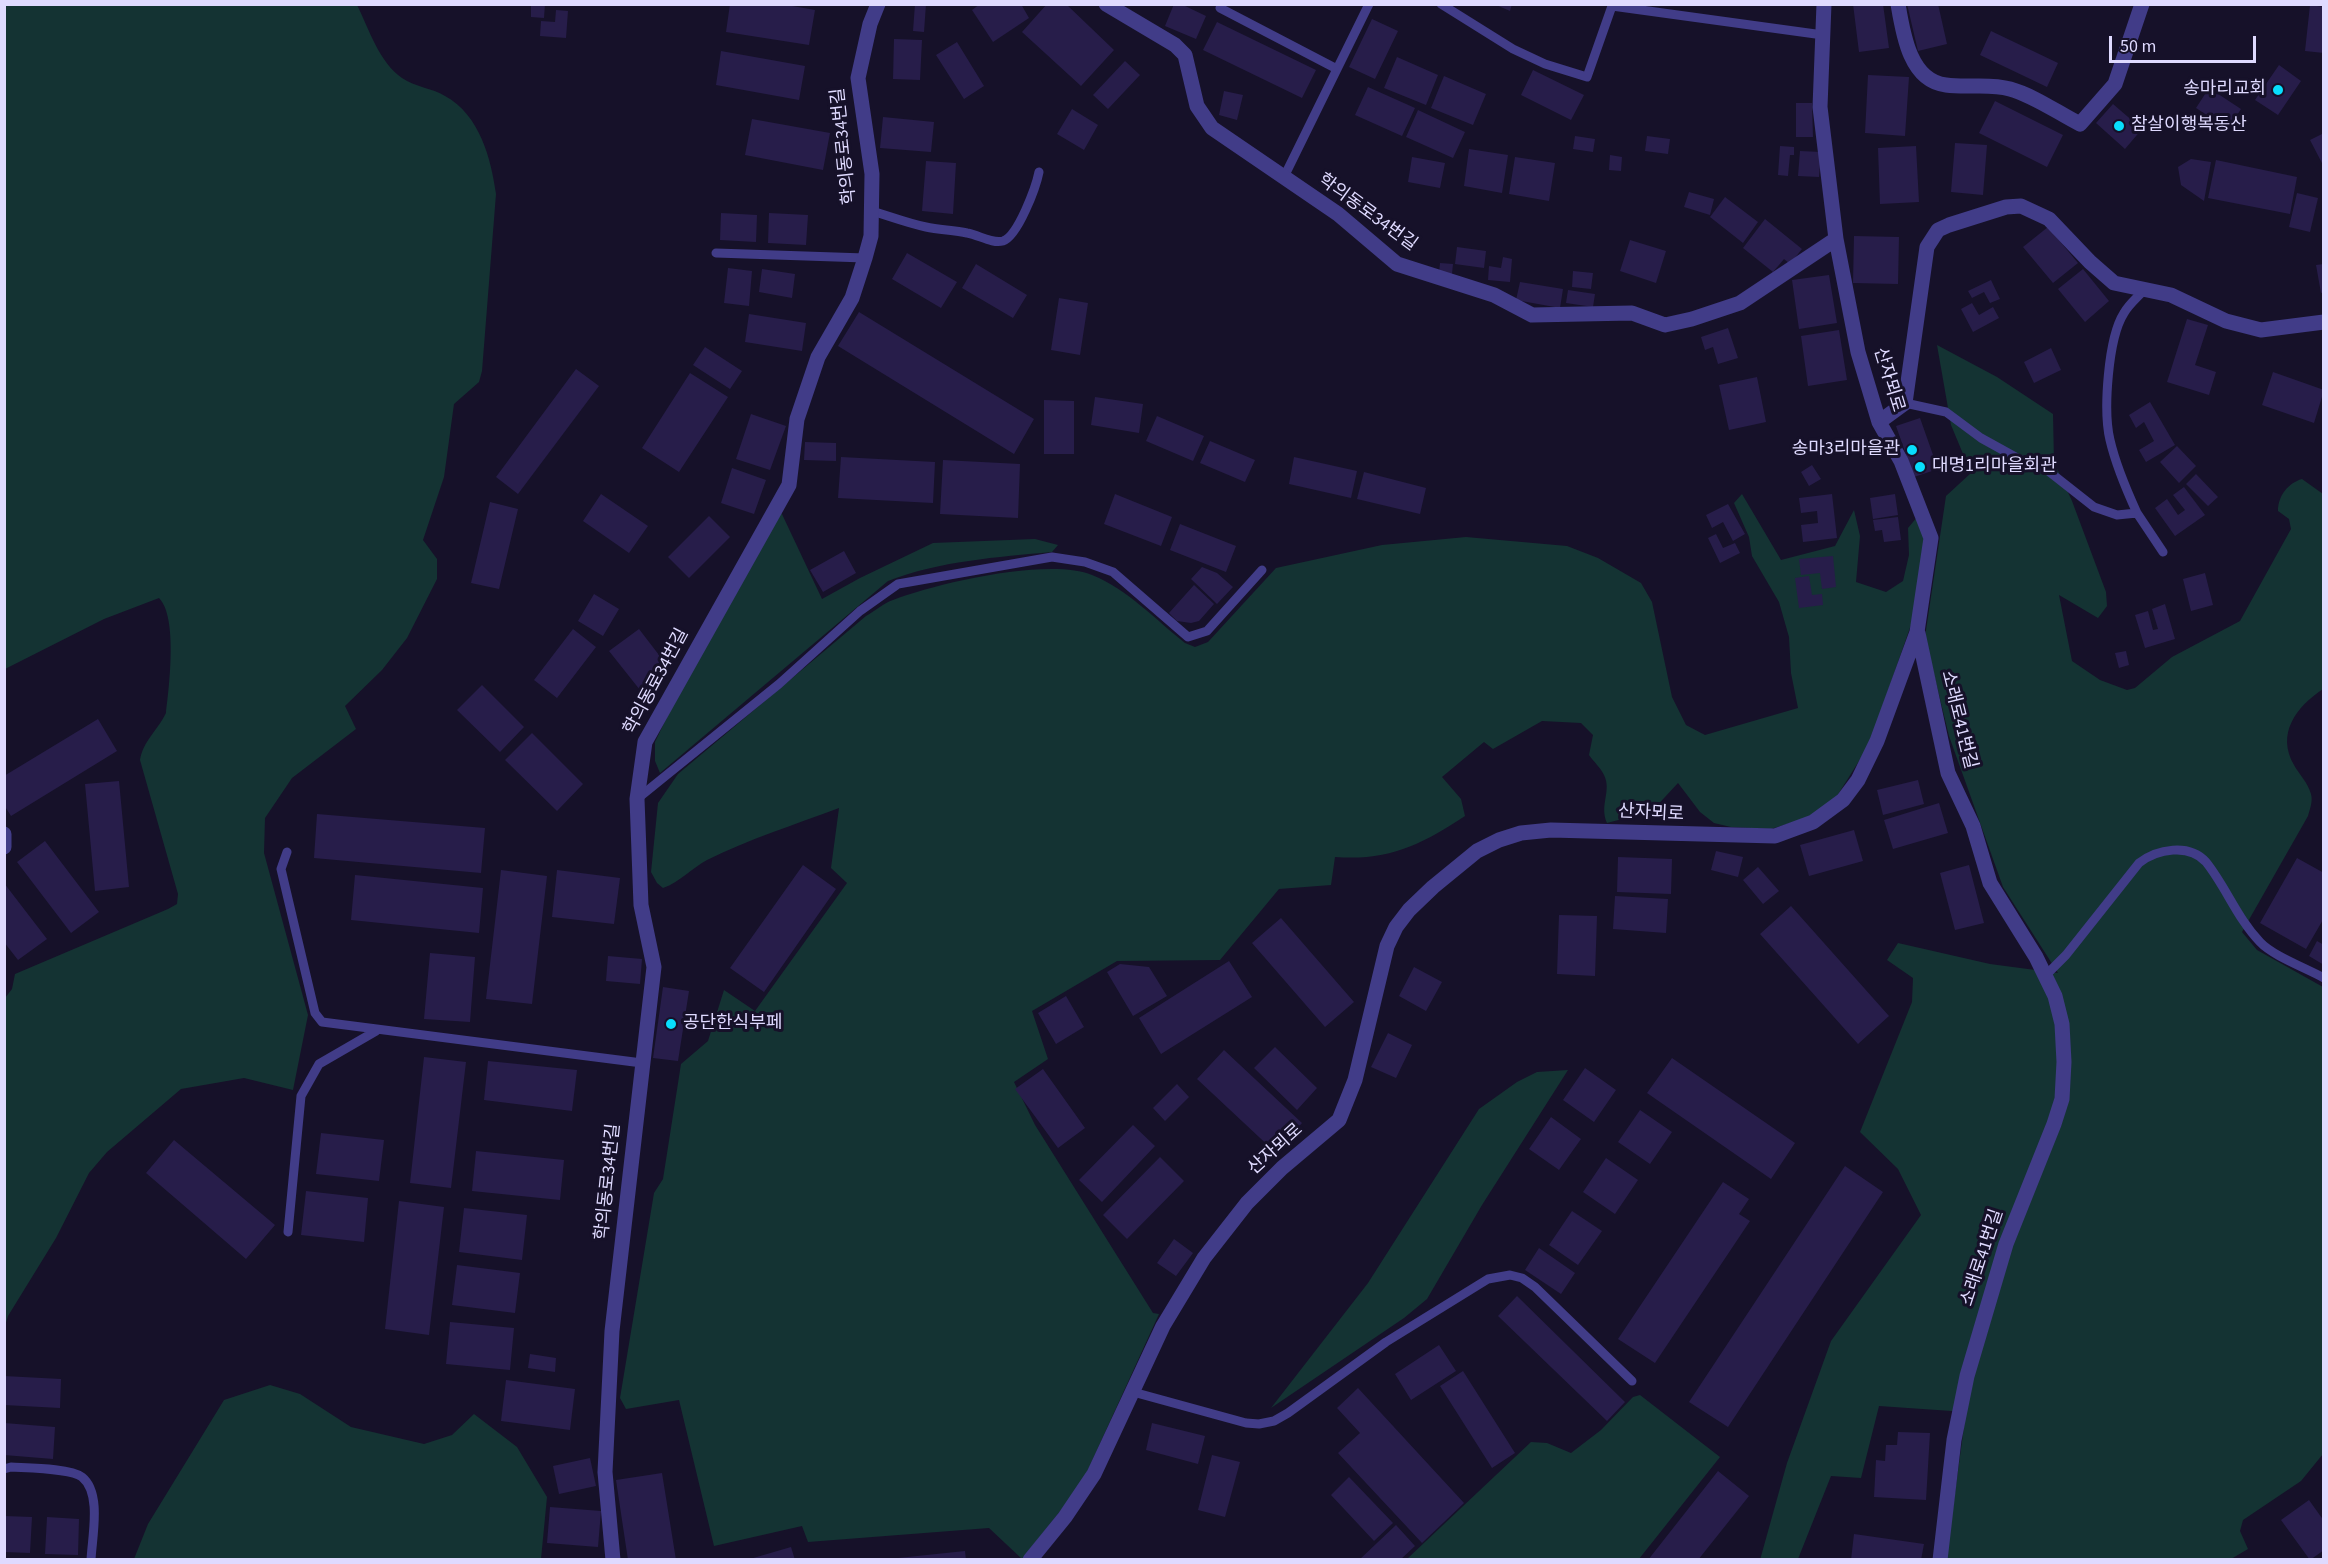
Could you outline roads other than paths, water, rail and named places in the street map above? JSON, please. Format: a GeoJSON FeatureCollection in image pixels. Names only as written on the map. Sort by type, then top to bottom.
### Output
{"type":"FeatureCollection","features":[{"type":"Feature","properties":{"kind":"street","name":"학의동로34번길"},"geometry":{"type":"LineString","coordinates":[[613,1560],[605,1472],[612,1331],[654,967],[641,905],[638,799],[645,742],[789,485],[797,419],[818,357],[852,298],[872,236],[872,174],[858,78],[870,24],[878,4]]}},
{"type":"Feature","properties":{"kind":"street","name":"학의동로34번길"},"geometry":{"type":"LineString","coordinates":[[1106,4],[1175,45],[1185,55],[1197,106],[1212,128],[1338,214],[1397,264],[1494,295],[1532,315],[1632,314],[1665,325],[1692,319],[1740,303],[1836,239]]}},
{"type":"Feature","properties":{"kind":"street","name":"산자뫼로"},"geometry":{"type":"LineString","coordinates":[[1030,1560],[1088,1484],[1163,1326],[1204,1258],[1247,1203],[1282,1168],[1339,1120],[1355,1080],[1387,946],[1396,927],[1409,910],[1433,887],[1478,851],[1499,840],[1521,833],[1581,830],[1775,836],[1814,822],[1843,800],[1868,763],[1917,632],[1931,538],[1901,461],[1880,422],[1858,352],[1836,239],[1820,107],[1824,4]]}},
{"type":"Feature","properties":{"kind":"street"},"geometry":{"type":"LineString","coordinates":[[1898,4],[1908,50],[1924,75],[1933,82],[1946,85],[1995,86],[2012,89],[2080,124],[2115,84],[2142,4]]}},
{"type":"Feature","properties":{"kind":"street"},"geometry":{"type":"LineString","coordinates":[[1880,422],[1905,403],[1927,247],[1938,230],[2006,207],[2021,206],[2049,219],[2090,262],[2114,283],[2171,295],[2226,321],[2261,330],[2324,322]]}},
{"type":"Feature","properties":{"kind":"street","name":"소래로41번길"},"geometry":{"type":"LineString","coordinates":[[1917,632],[1948,773],[1973,826],[1990,883],[2046,975],[2062,1024],[2064,1062],[2062,1099],[2006,1244],[1967,1376],[1954,1440],[1940,1560]]}},
{"type":"Feature","properties":{"kind":"street"},"geometry":{"type":"LineString","coordinates":[[4,834],[4,847]]}},
{"type":"Feature","properties":{"kind":"lane"},"geometry":{"type":"LineString","coordinates":[[1284,177],[1369,4]]}},
{"type":"Feature","properties":{"kind":"lane"},"geometry":{"type":"LineString","coordinates":[[1441,4],[1513,49],[1545,64],[1587,77],[1612,6],[1822,36]]}},
{"type":"Feature","properties":{"kind":"lane"},"geometry":{"type":"LineString","coordinates":[[1220,8],[1337,69]]}},
{"type":"Feature","properties":{"kind":"lane"},"geometry":{"type":"LineString","coordinates":[[872,211],[926,227],[968,233],[996,242],[1004,241],[1010,237],[1024,208],[1035,194],[1039,172]]}},
{"type":"Feature","properties":{"kind":"lane"},"geometry":{"type":"LineString","coordinates":[[716,253],[865,258]]}},
{"type":"Feature","properties":{"kind":"lane"},"geometry":{"type":"LineString","coordinates":[[2145,289],[2124,313],[2113,341],[2108,380],[2109,437],[2120,476],[2137,513],[2163,552]]}},
{"type":"Feature","properties":{"kind":"lane"},"geometry":{"type":"LineString","coordinates":[[1905,403],[1946,412],[1981,438],[2019,459],[2046,470],[2094,507],[2117,515],[2137,513]]}},
{"type":"Feature","properties":{"kind":"lane"},"geometry":{"type":"LineString","coordinates":[[638,799],[779,684],[860,611],[898,584],[1052,557],[1085,562],[1113,572],[1188,637],[1207,631],[1262,570]]}},
{"type":"Feature","properties":{"kind":"lane"},"geometry":{"type":"LineString","coordinates":[[2046,975],[2066,955],[2139,863],[2150,855],[2165,850],[2194,853],[2205,862],[2240,919],[2262,944],[2324,978]]}},
{"type":"Feature","properties":{"kind":"lane"},"geometry":{"type":"LineString","coordinates":[[287,852],[281,869],[315,1013],[322,1022],[642,1063]]}},
{"type":"Feature","properties":{"kind":"lane"},"geometry":{"type":"LineString","coordinates":[[288,1232],[301,1096],[319,1064],[376,1030]]}},
{"type":"Feature","properties":{"kind":"lane"},"geometry":{"type":"LineString","coordinates":[[1132,1392],[1246,1423],[1259,1424],[1274,1420],[1438,1308],[1488,1279],[1510,1275],[1522,1278],[1535,1287],[1632,1381]]}},
{"type":"Feature","properties":{"kind":"lane"},"geometry":{"type":"LineString","coordinates":[[4,1469],[11,1467],[72,1473],[82,1477],[90,1487],[93,1499],[91,1560]]}},
{"type":"Feature","properties":{"kind":"place","name":"송마리교회"},"geometry":{"type":"Point","coordinates":[2278,90]}},
{"type":"Feature","properties":{"kind":"place","name":"참살이행복동산"},"geometry":{"type":"Point","coordinates":[2119,126]}},
{"type":"Feature","properties":{"kind":"place","name":"송마3리마을관"},"geometry":{"type":"Point","coordinates":[1912,450]}},
{"type":"Feature","properties":{"kind":"place","name":"대명1리마을회관"},"geometry":{"type":"Point","coordinates":[1920,467]}},
{"type":"Feature","properties":{"kind":"place","name":"공단한식부페"},"geometry":{"type":"Point","coordinates":[671,1024]}}]}
